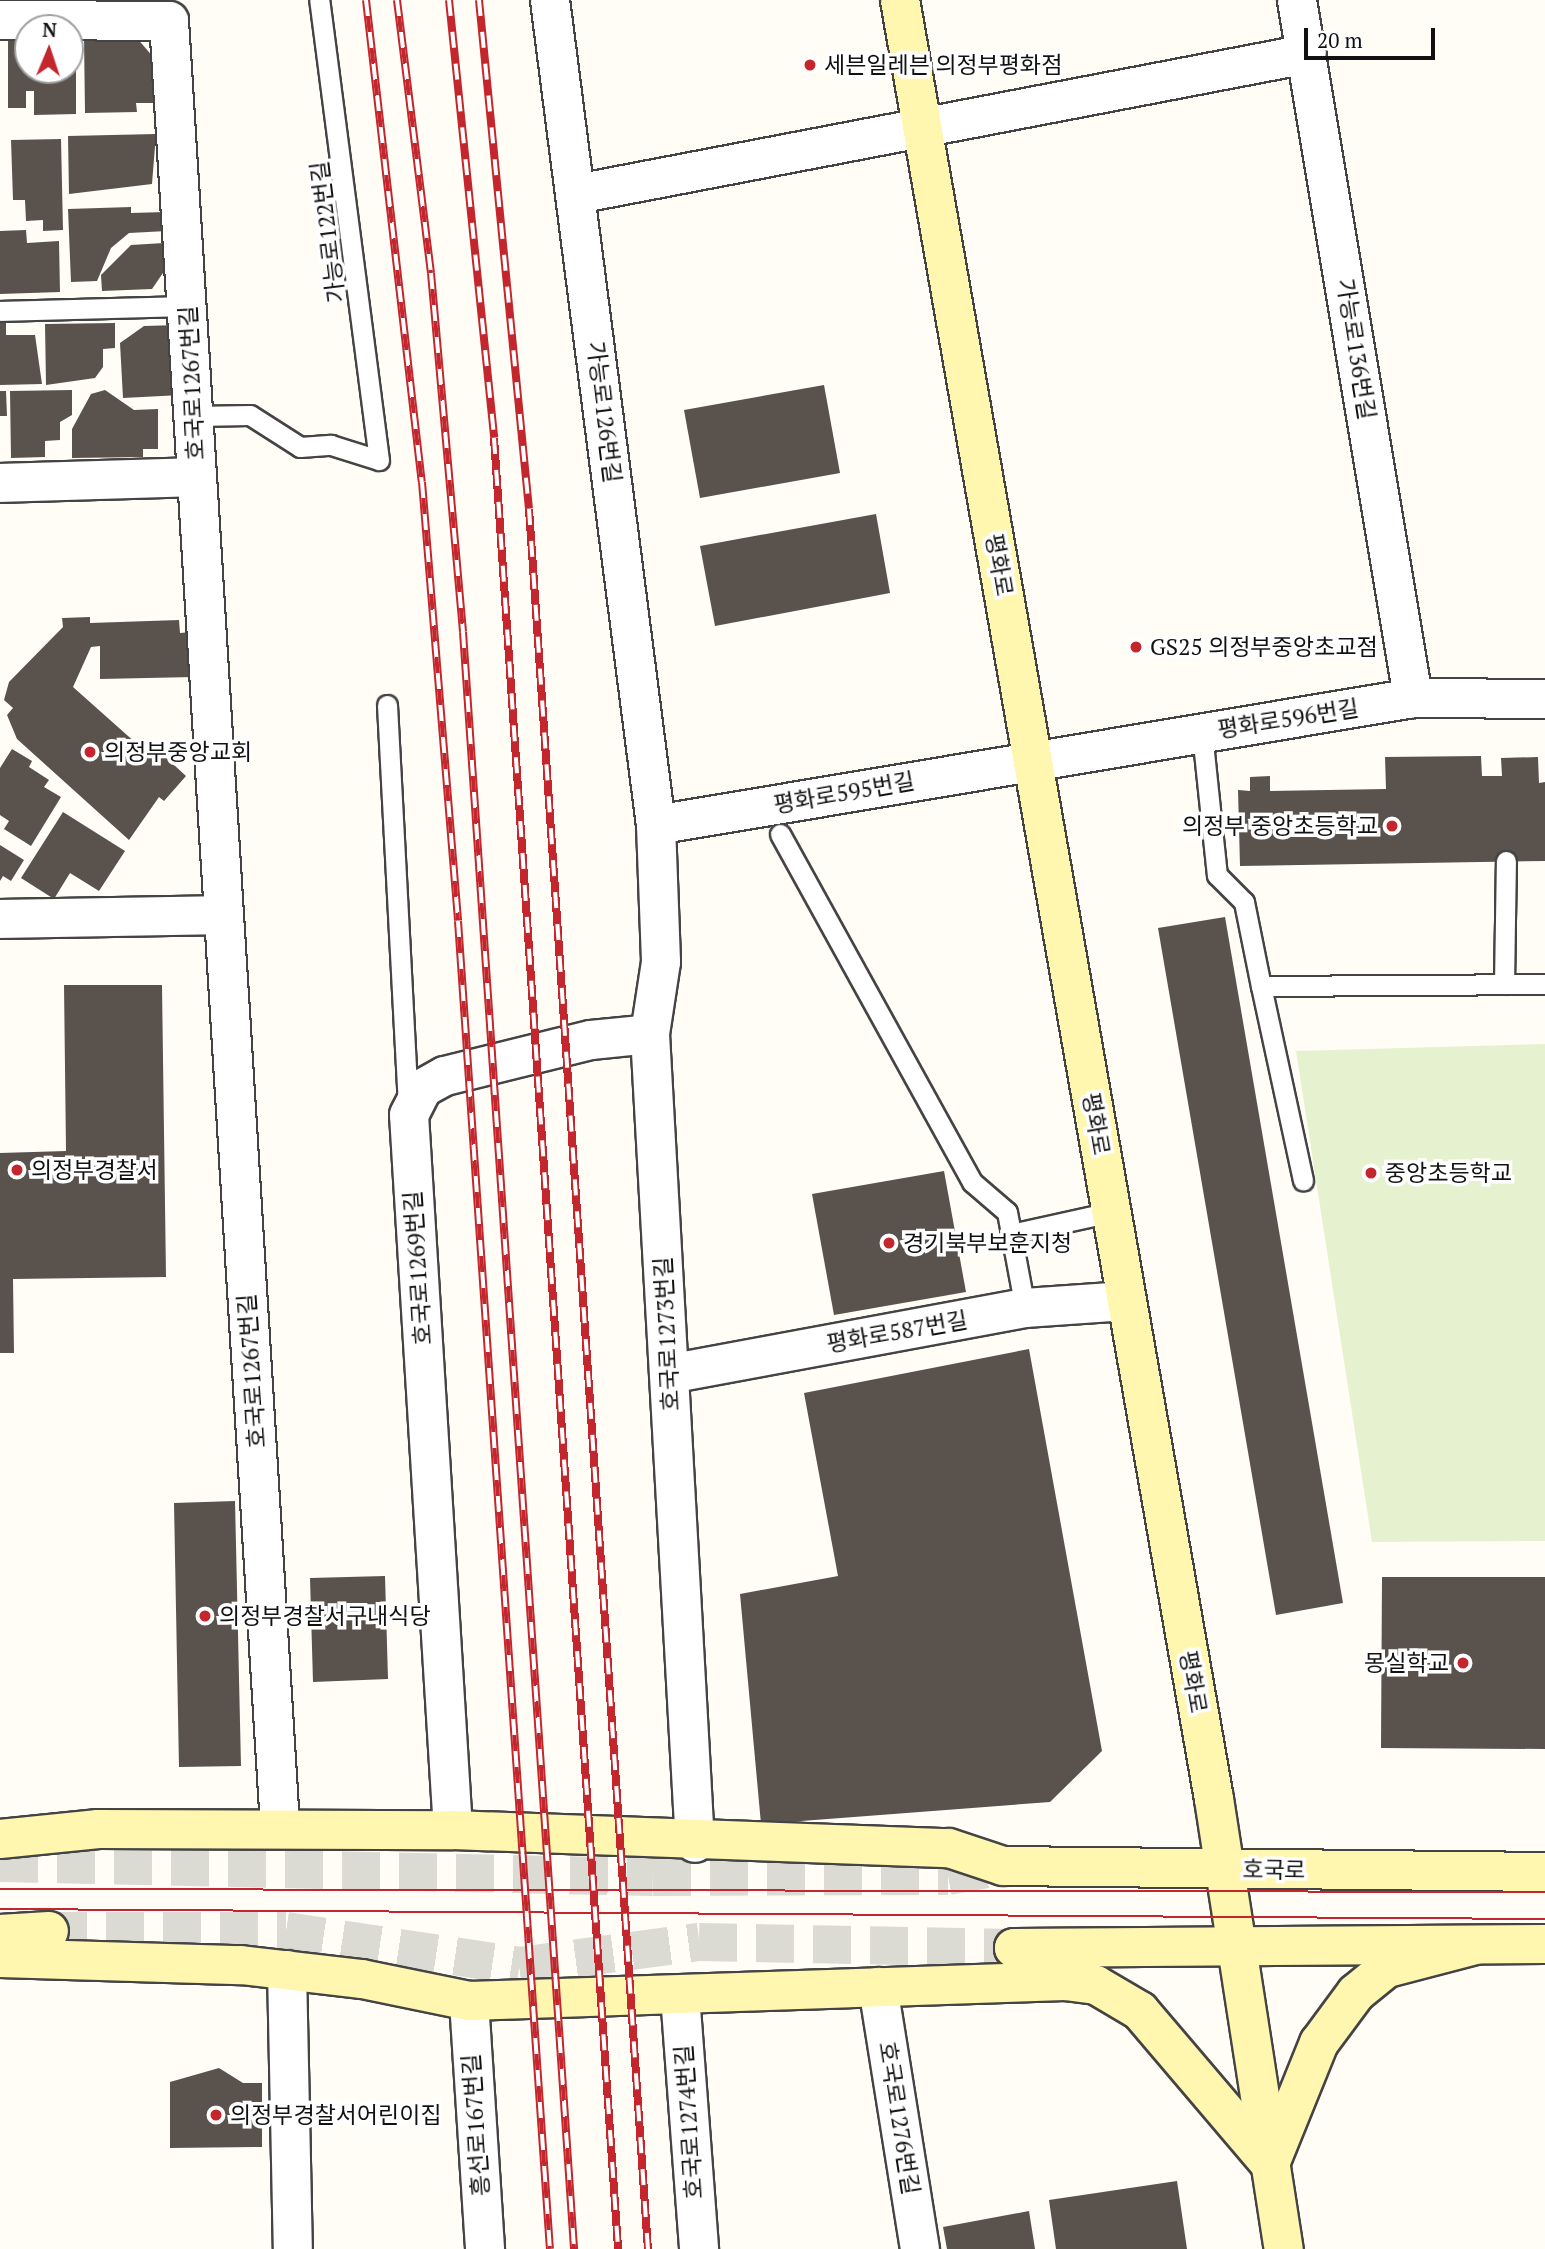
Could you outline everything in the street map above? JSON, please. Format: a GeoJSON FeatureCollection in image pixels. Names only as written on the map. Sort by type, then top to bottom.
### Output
{"type":"FeatureCollection","features":[{"type":"Feature","properties":{"kind":"street","name":"가능로126번길"},"geometry":{"type":"LineString","coordinates":[[550,0],[656,825]]}},
{"type":"Feature","properties":{"kind":"street","name":"평화로"},"geometry":{"type":"LineString","coordinates":[[900,0],[1224,1869],[1284,2249]]}},
{"type":"Feature","properties":{"kind":"street","name":"가능로136번길"},"geometry":{"type":"LineString","coordinates":[[1297,0],[1413,698]]}},
{"type":"Feature","properties":{"kind":"street","name":"호국로1267번길"},"geometry":{"type":"LineString","coordinates":[[0,20],[92,10],[169,21],[280,1827]]}},
{"type":"Feature","properties":{"kind":"street"},"geometry":{"type":"LineString","coordinates":[[577,194],[1307,54]]}},
{"type":"Feature","properties":{"kind":"street"},"geometry":{"type":"LineString","coordinates":[[0,484],[197,477]]}},
{"type":"Feature","properties":{"kind":"street","name":"평화로596번길"},"geometry":{"type":"LineString","coordinates":[[1032,762],[1413,698],[1545,698]]}},
{"type":"Feature","properties":{"kind":"street","name":"평화로595번길"},"geometry":{"type":"LineString","coordinates":[[656,825],[1032,762]]}},
{"type":"Feature","properties":{"kind":"street","name":"호국로1273번길"},"geometry":{"type":"LineString","coordinates":[[656,825],[662,962],[650,1034],[695,1843]]}},
{"type":"Feature","properties":{"kind":"street"},"geometry":{"type":"LineString","coordinates":[[0,919],[224,915]]}},
{"type":"Feature","properties":{"kind":"street"},"geometry":{"type":"LineString","coordinates":[[409,1115],[423,1088],[445,1076],[591,1040],[650,1034]]}},
{"type":"Feature","properties":{"kind":"street","name":"호국로1269번길"},"geometry":{"type":"LineString","coordinates":[[409,1115],[453,1830]]}},
{"type":"Feature","properties":{"kind":"street","name":"평화로587번길"},"geometry":{"type":"LineString","coordinates":[[669,1374],[1024,1308],[1126,1301]]}},
{"type":"Feature","properties":{"kind":"street","name":"호국로"},"geometry":{"type":"LineString","coordinates":[[0,1839],[98,1829],[280,1827],[453,1830],[695,1843],[948,1848],[1003,1866],[1545,1872]]}},
{"type":"Feature","properties":{"kind":"street"},"geometry":{"type":"LineString","coordinates":[[0,1934],[48,1931]]}},
{"type":"Feature","properties":{"kind":"street"},"geometry":{"type":"LineString","coordinates":[[951,1984],[1014,1948],[1545,1944]]}},
{"type":"Feature","properties":{"kind":"street"},"geometry":{"type":"LineString","coordinates":[[0,1958],[287,1970],[469,2001],[1065,1981],[1096,1985],[1157,2025],[1270,2164],[1319,2043],[1356,1993],[1404,1961],[1475,1945]]}},
{"type":"Feature","properties":{"kind":"street"},"geometry":{"type":"LineString","coordinates":[[1014,1948],[1065,1981]]}},
{"type":"Feature","properties":{"kind":"street"},"geometry":{"type":"LineString","coordinates":[[287,1970],[293,2249]]}},
{"type":"Feature","properties":{"kind":"street","name":"호국로1276번길"},"geometry":{"type":"LineString","coordinates":[[878,1987],[920,2249]]}},
{"type":"Feature","properties":{"kind":"street","name":"호국로1274번길"},"geometry":{"type":"LineString","coordinates":[[680,1994],[699,2249]]}},
{"type":"Feature","properties":{"kind":"street","name":"흥선로167번길"},"geometry":{"type":"LineString","coordinates":[[469,2001],[485,2249]]}},
{"type":"Feature","properties":{"kind":"lane","name":"가능로122번길"},"geometry":{"type":"LineString","coordinates":[[194,416],[250,415],[300,446],[331,445],[379,460],[319,0]]}},
{"type":"Feature","properties":{"kind":"lane"},"geometry":{"type":"LineString","coordinates":[[0,311],[187,306]]}},
{"type":"Feature","properties":{"kind":"lane","name":"호국로1269번길"},"geometry":{"type":"LineString","coordinates":[[387,705],[409,1115]]}},
{"type":"Feature","properties":{"kind":"lane"},"geometry":{"type":"LineString","coordinates":[[1202,733],[1217,876],[1244,902],[1303,1181]]}},
{"type":"Feature","properties":{"kind":"lane"},"geometry":{"type":"LineString","coordinates":[[779,834],[972,1182],[1007,1212],[1024,1308]]}},
{"type":"Feature","properties":{"kind":"lane"},"geometry":{"type":"LineString","coordinates":[[1504,984],[1506,861]]}},
{"type":"Feature","properties":{"kind":"lane"},"geometry":{"type":"LineString","coordinates":[[1261,986],[1545,984]]}},
{"type":"Feature","properties":{"kind":"lane"},"geometry":{"type":"LineString","coordinates":[[1011,1234],[1111,1212]]}},
{"type":"Feature","properties":{"kind":"green space"},"geometry":{"type":"Polygon","coordinates":[[[1545,1044],[1545,1541],[1372,1542],[1296,1051],[1545,1044]]]}},
{"type":"Feature","properties":{"kind":"building"},"geometry":{"type":"Polygon","coordinates":[[[8,36],[14,36],[14,84],[76,84],[76,114],[34,115],[34,91],[26,91],[26,108],[8,108],[8,36]]]}},
{"type":"Feature","properties":{"kind":"building"},"geometry":{"type":"Polygon","coordinates":[[[136,37],[154,58],[154,103],[136,103],[137,112],[85,113],[84,38],[136,37]]]}},
{"type":"Feature","properties":{"kind":"building"},"geometry":{"type":"Polygon","coordinates":[[[156,134],[152,184],[69,194],[68,136],[156,134]]]}},
{"type":"Feature","properties":{"kind":"building"},"geometry":{"type":"Polygon","coordinates":[[[61,139],[63,230],[43,231],[43,220],[26,221],[25,200],[13,200],[11,140],[61,139]]]}},
{"type":"Feature","properties":{"kind":"building"},"geometry":{"type":"Polygon","coordinates":[[[131,207],[131,213],[166,212],[167,231],[129,233],[111,248],[97,281],[71,282],[68,209],[131,207]]]}},
{"type":"Feature","properties":{"kind":"building"},"geometry":{"type":"Polygon","coordinates":[[[26,230],[27,243],[59,241],[60,292],[0,294],[0,231],[26,230]]]}},
{"type":"Feature","properties":{"kind":"building"},"geometry":{"type":"Polygon","coordinates":[[[164,243],[165,270],[152,289],[102,291],[101,275],[131,245],[164,243]]]}},
{"type":"Feature","properties":{"kind":"building"},"geometry":{"type":"Polygon","coordinates":[[[0,323],[6,323],[6,335],[35,335],[42,384],[0,385],[0,323]]]}},
{"type":"Feature","properties":{"kind":"building"},"geometry":{"type":"Polygon","coordinates":[[[115,323],[115,348],[103,349],[103,367],[95,378],[46,385],[45,324],[115,323]]]}},
{"type":"Feature","properties":{"kind":"building"},"geometry":{"type":"Polygon","coordinates":[[[178,325],[181,395],[123,398],[120,343],[144,326],[178,325]]]}},
{"type":"Feature","properties":{"kind":"building"},"geometry":{"type":"Polygon","coordinates":[[[824,385],[840,473],[700,498],[684,410],[824,385]]]}},
{"type":"Feature","properties":{"kind":"building"},"geometry":{"type":"Polygon","coordinates":[[[72,390],[72,415],[60,422],[60,440],[45,441],[45,457],[11,458],[10,391],[72,390]]]}},
{"type":"Feature","properties":{"kind":"building"},"geometry":{"type":"Polygon","coordinates":[[[105,390],[134,410],[158,409],[158,449],[143,449],[143,457],[72,458],[72,429],[91,394],[105,390]]]}},
{"type":"Feature","properties":{"kind":"building"},"geometry":{"type":"Polygon","coordinates":[[[0,391],[6,391],[7,416],[0,416],[0,391]]]}},
{"type":"Feature","properties":{"kind":"building"},"geometry":{"type":"Polygon","coordinates":[[[876,514],[890,593],[715,626],[700,546],[876,514]]]}},
{"type":"Feature","properties":{"kind":"building"},"geometry":{"type":"Polygon","coordinates":[[[90,617],[90,623],[179,620],[180,633],[192,632],[194,677],[100,679],[100,646],[91,647],[73,687],[155,760],[161,753],[186,776],[164,801],[159,797],[129,840],[17,739],[7,715],[13,708],[4,700],[9,682],[63,627],[62,618],[90,617]]]}},
{"type":"Feature","properties":{"kind":"building"},"geometry":{"type":"Polygon","coordinates":[[[12,749],[32,761],[29,767],[49,780],[44,787],[61,797],[31,846],[4,829],[9,821],[0,815],[0,768],[12,749]]]}},
{"type":"Feature","properties":{"kind":"building","name":"의정부 중앙초등학교"},"geometry":{"type":"Polygon","coordinates":[[[1481,756],[1482,776],[1502,776],[1501,758],[1538,757],[1539,783],[1545,782],[1545,861],[1240,866],[1238,790],[1250,791],[1250,777],[1270,776],[1270,791],[1386,789],[1385,757],[1481,756]]]}},
{"type":"Feature","properties":{"kind":"building"},"geometry":{"type":"Polygon","coordinates":[[[63,812],[125,851],[99,891],[70,873],[54,899],[21,878],[63,812]]]}},
{"type":"Feature","properties":{"kind":"building"},"geometry":{"type":"Polygon","coordinates":[[[0,845],[24,860],[11,881],[3,876],[0,881],[0,845]]]}},
{"type":"Feature","properties":{"kind":"building"},"geometry":{"type":"Polygon","coordinates":[[[1225,917],[1343,1603],[1276,1615],[1158,928],[1225,917]]]}},
{"type":"Feature","properties":{"kind":"building"},"geometry":{"type":"Polygon","coordinates":[[[64,985],[162,985],[166,1277],[13,1279],[14,1353],[0,1353],[0,1153],[66,1151],[64,985]]]}},
{"type":"Feature","properties":{"kind":"building","name":"경기북부보훈지청"},"geometry":{"type":"Polygon","coordinates":[[[944,1171],[966,1292],[834,1315],[812,1194],[944,1171]]]}},
{"type":"Feature","properties":{"kind":"building"},"geometry":{"type":"Polygon","coordinates":[[[1029,1349],[1102,1751],[1050,1802],[761,1824],[740,1594],[838,1576],[804,1393],[1029,1349]]]}},
{"type":"Feature","properties":{"kind":"building"},"geometry":{"type":"Polygon","coordinates":[[[235,1501],[241,1766],[179,1767],[174,1503],[235,1501]]]}},
{"type":"Feature","properties":{"kind":"building"},"geometry":{"type":"Polygon","coordinates":[[[385,1576],[388,1679],[313,1682],[310,1578],[385,1576]]]}},
{"type":"Feature","properties":{"kind":"building","name":"몽실학교"},"geometry":{"type":"Polygon","coordinates":[[[1382,1577],[1545,1577],[1545,1749],[1381,1748],[1382,1577]]]}},
{"type":"Feature","properties":{"kind":"building","name":"의정부경찰서어린이집"},"geometry":{"type":"Polygon","coordinates":[[[219,2068],[243,2083],[262,2083],[262,2147],[170,2148],[170,2082],[219,2068]]]}},
{"type":"Feature","properties":{"kind":"building"},"geometry":{"type":"Polygon","coordinates":[[[1177,2181],[1187,2249],[1056,2249],[1049,2200],[1177,2181]]]}},
{"type":"Feature","properties":{"kind":"building"},"geometry":{"type":"Polygon","coordinates":[[[1029,2211],[1035,2249],[947,2249],[943,2227],[1029,2211]]]}},
{"type":"Feature","properties":{"kind":"tunnel"},"geometry":{"type":"LineString","coordinates":[[0,1863],[653,1877],[948,1876],[1003,1866]]}},
{"type":"Feature","properties":{"kind":"tunnel"},"geometry":{"type":"LineString","coordinates":[[49,1931],[286,1931],[519,1966],[699,1942],[1014,1948]]}},
{"type":"Feature","properties":{"kind":"tram line"},"geometry":{"type":"LineString","coordinates":[[0,1889],[1545,1892]]}},
{"type":"Feature","properties":{"kind":"tram line"},"geometry":{"type":"LineString","coordinates":[[0,1909],[1545,1919]]}},
{"type":"Feature","properties":{"kind":"railway"},"geometry":{"type":"LineString","coordinates":[[366,0],[422,482],[458,921],[550,2249]]}},
{"type":"Feature","properties":{"kind":"railway"},"geometry":{"type":"LineString","coordinates":[[397,0],[431,273],[463,632],[574,2249]]}},
{"type":"Feature","properties":{"kind":"railway"},"geometry":{"type":"LineString","coordinates":[[449,0],[494,438],[618,2249]]}},
{"type":"Feature","properties":{"kind":"railway"},"geometry":{"type":"LineString","coordinates":[[479,0],[529,509],[648,2249]]}},
{"type":"Feature","properties":{"kind":"place","name":"세븐일레븐 의정부평화점"},"geometry":{"type":"Point","coordinates":[810,65]}},
{"type":"Feature","properties":{"kind":"place","name":"GS25 의정부중앙초교점"},"geometry":{"type":"Point","coordinates":[1136,647]}},
{"type":"Feature","properties":{"kind":"place","name":"의정부중앙교회"},"geometry":{"type":"Point","coordinates":[90,752]}},
{"type":"Feature","properties":{"kind":"place","name":"의정부 중앙초등학교"},"geometry":{"type":"Point","coordinates":[1392,826]}},
{"type":"Feature","properties":{"kind":"place","name":"의정부경찰서"},"geometry":{"type":"Point","coordinates":[17,1170]}},
{"type":"Feature","properties":{"kind":"place","name":"중앙초등학교"},"geometry":{"type":"Point","coordinates":[1371,1173]}},
{"type":"Feature","properties":{"kind":"place","name":"경기북부보훈지청"},"geometry":{"type":"Point","coordinates":[889,1243]}},
{"type":"Feature","properties":{"kind":"place","name":"의정부경찰서구내식당"},"geometry":{"type":"Point","coordinates":[205,1616]}},
{"type":"Feature","properties":{"kind":"place","name":"몽실학교"},"geometry":{"type":"Point","coordinates":[1463,1663]}},
{"type":"Feature","properties":{"kind":"place","name":"의정부경찰서어린이집"},"geometry":{"type":"Point","coordinates":[216,2115]}}]}
